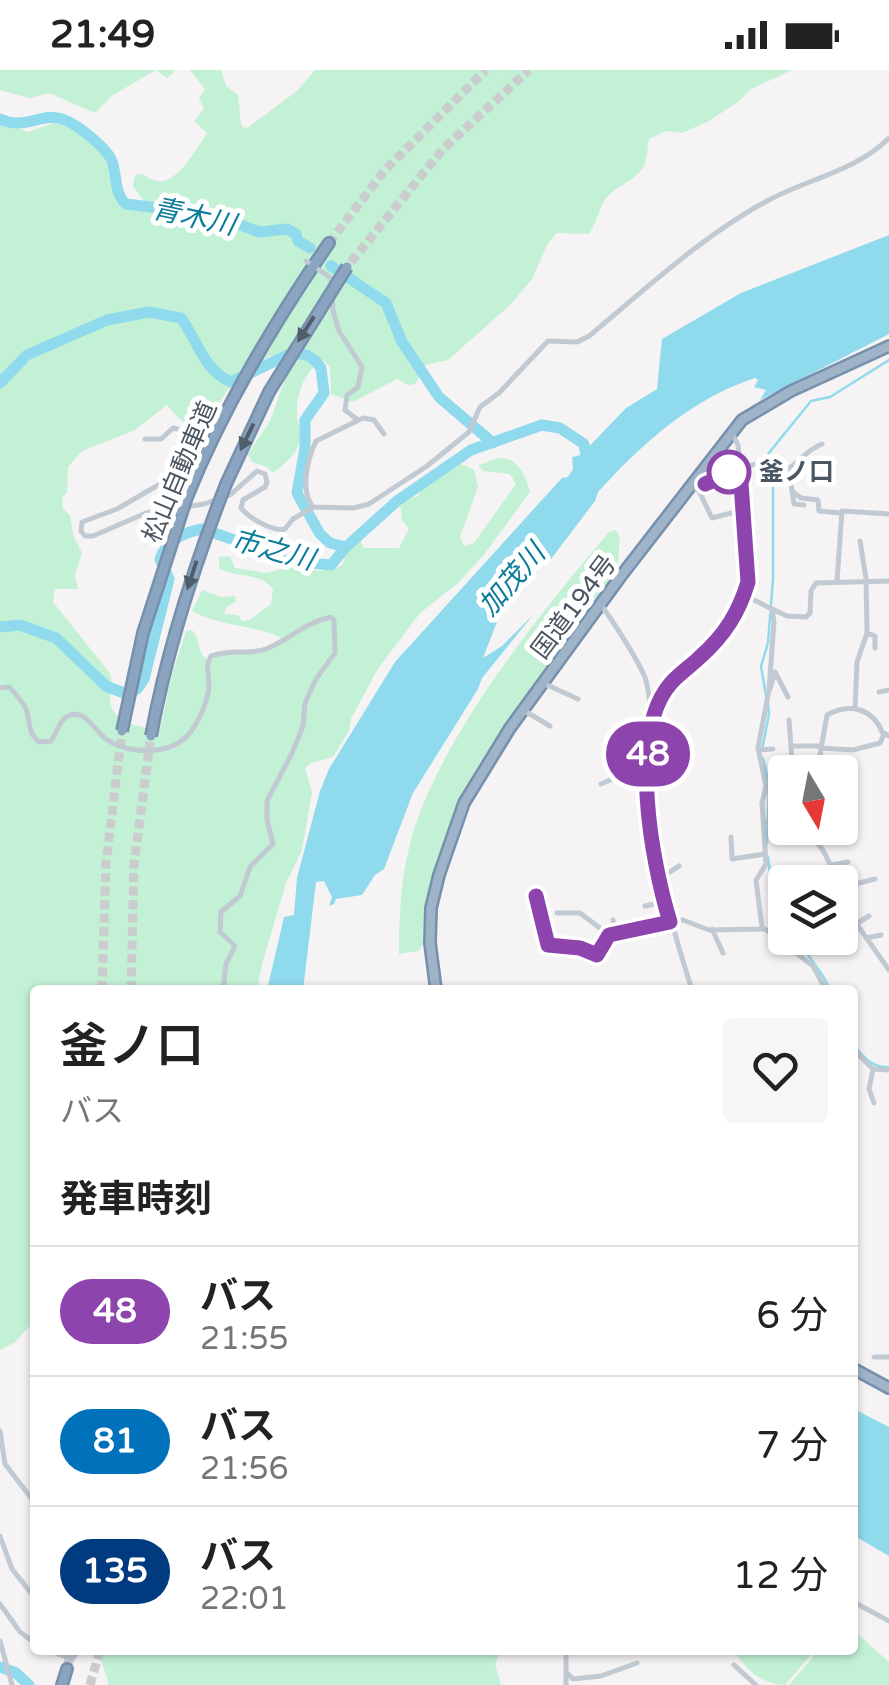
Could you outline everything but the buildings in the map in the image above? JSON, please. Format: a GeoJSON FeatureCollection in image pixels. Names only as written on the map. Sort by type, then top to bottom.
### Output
{"type":"FeatureCollection","features":[{"type":"Feature","properties":{"kind":"highway","name":"松山自動車道"},"geometry":{"type":"LineString","coordinates":[[121,735],[143,633],[187,497],[223,416],[310,264],[329,244]]}},
{"type":"Feature","properties":{"kind":"highway","name":"松山自動車道"},"geometry":{"type":"LineString","coordinates":[[150,739],[173,638],[226,484],[269,392],[349,265]]}},
{"type":"Feature","properties":{"kind":"highway","name":"国道194号"},"geometry":{"type":"LineString","coordinates":[[435,985],[430,944],[431,908],[448,844],[476,781],[523,710],[732,431],[752,413],[790,390],[889,346]]}},
{"type":"Feature","properties":{"kind":"highway"},"geometry":{"type":"LineString","coordinates":[[858,1371],[889,1388]]}},
{"type":"Feature","properties":{"kind":"street"},"geometry":{"type":"LineString","coordinates":[[146,439],[161,439],[174,428],[182,430],[183,439],[170,476],[117,510],[87,518],[80,526],[84,536],[93,536],[160,509],[212,502],[230,495],[257,471],[265,474],[267,482],[243,500],[241,508],[279,531],[311,508],[369,504],[427,466],[469,432],[480,407],[548,341],[584,340],[660,276],[741,217],[766,201],[844,166],[889,138]]}},
{"type":"Feature","properties":{"kind":"street"},"geometry":{"type":"LineString","coordinates":[[310,264],[331,278],[339,331],[360,361],[358,387],[346,395],[345,410],[358,420]]}},
{"type":"Feature","properties":{"kind":"street"},"geometry":{"type":"LineString","coordinates":[[311,508],[305,490],[316,442],[358,420],[374,420],[384,434]]}},
{"type":"Feature","properties":{"kind":"street"},"geometry":{"type":"LineString","coordinates":[[690,985],[670,922],[652,833],[648,736],[654,714],[671,683],[720,638],[746,597],[748,562],[738,445],[732,431]]}},
{"type":"Feature","properties":{"kind":"street"},"geometry":{"type":"LineString","coordinates":[[705,484],[762,463],[770,476],[788,471],[812,448],[822,444]]}},
{"type":"Feature","properties":{"kind":"street"},"geometry":{"type":"LineString","coordinates":[[788,471],[794,504],[804,505]]}},
{"type":"Feature","properties":{"kind":"street"},"geometry":{"type":"LineString","coordinates":[[692,485],[712,518],[743,510]]}},
{"type":"Feature","properties":{"kind":"street"},"geometry":{"type":"LineString","coordinates":[[793,492],[818,500],[819,511],[842,513]]}},
{"type":"Feature","properties":{"kind":"street"},"geometry":{"type":"LineString","coordinates":[[837,582],[845,509],[889,514]]}},
{"type":"Feature","properties":{"kind":"street"},"geometry":{"type":"LineString","coordinates":[[856,709],[860,658],[867,633],[860,542]]}},
{"type":"Feature","properties":{"kind":"street"},"geometry":{"type":"LineString","coordinates":[[746,597],[787,616],[806,617],[814,585],[889,581]]}},
{"type":"Feature","properties":{"kind":"street"},"geometry":{"type":"LineString","coordinates":[[600,604],[634,655],[645,678],[654,714]]}},
{"type":"Feature","properties":{"kind":"street"},"geometry":{"type":"LineString","coordinates":[[762,928],[756,880],[766,864],[765,790],[758,750],[769,690],[772,609]]}},
{"type":"Feature","properties":{"kind":"street"},"geometry":{"type":"LineString","coordinates":[[0,688],[8,687],[18,697],[26,710],[31,734],[39,742],[50,741],[64,718],[74,714],[87,718],[114,743],[159,751],[181,741],[194,725],[209,691],[207,667],[212,656],[238,650],[260,651],[306,624],[331,617],[334,620],[335,654],[316,679],[305,703],[292,753],[267,801],[274,844],[250,867],[240,896],[221,912],[220,932],[234,946],[223,985]]}},
{"type":"Feature","properties":{"kind":"street"},"geometry":{"type":"LineString","coordinates":[[867,633],[881,639],[875,648]]}},
{"type":"Feature","properties":{"kind":"street"},"geometry":{"type":"LineString","coordinates":[[848,655],[860,658]]}},
{"type":"Feature","properties":{"kind":"street"},"geometry":{"type":"LineString","coordinates":[[769,690],[775,672],[788,697]]}},
{"type":"Feature","properties":{"kind":"street"},"geometry":{"type":"LineString","coordinates":[[543,682],[578,699]]}},
{"type":"Feature","properties":{"kind":"street"},"geometry":{"type":"LineString","coordinates":[[879,692],[889,690]]}},
{"type":"Feature","properties":{"kind":"street"},"geometry":{"type":"LineString","coordinates":[[791,746],[821,747],[853,750],[880,742],[887,735],[874,716],[856,709],[831,711],[828,715],[821,747],[820,755]]}},
{"type":"Feature","properties":{"kind":"street"},"geometry":{"type":"LineString","coordinates":[[523,710],[550,726]]}},
{"type":"Feature","properties":{"kind":"street"},"geometry":{"type":"LineString","coordinates":[[789,720],[792,755]]}},
{"type":"Feature","properties":{"kind":"street"},"geometry":{"type":"LineString","coordinates":[[758,750],[774,749]]}},
{"type":"Feature","properties":{"kind":"street"},"geometry":{"type":"LineString","coordinates":[[616,755],[622,774]]}},
{"type":"Feature","properties":{"kind":"street"},"geometry":{"type":"LineString","coordinates":[[601,784],[622,774],[642,775],[648,769]]}},
{"type":"Feature","properties":{"kind":"street"},"geometry":{"type":"LineString","coordinates":[[764,822],[768,823]]}},
{"type":"Feature","properties":{"kind":"street"},"geometry":{"type":"LineString","coordinates":[[731,837],[732,859],[765,854]]}},
{"type":"Feature","properties":{"kind":"street"},"geometry":{"type":"LineString","coordinates":[[835,865],[848,862]]}},
{"type":"Feature","properties":{"kind":"street"},"geometry":{"type":"LineString","coordinates":[[660,879],[679,866]]}},
{"type":"Feature","properties":{"kind":"street"},"geometry":{"type":"LineString","coordinates":[[858,883],[875,879]]}},
{"type":"Feature","properties":{"kind":"street"},"geometry":{"type":"LineString","coordinates":[[536,896],[548,945],[580,948],[597,955],[612,935],[613,920]]}},
{"type":"Feature","properties":{"kind":"street"},"geometry":{"type":"LineString","coordinates":[[645,906],[665,902]]}},
{"type":"Feature","properties":{"kind":"street"},"geometry":{"type":"LineString","coordinates":[[557,914],[580,913],[612,935],[689,921],[712,929],[762,928],[804,957],[824,985]]}},
{"type":"Feature","properties":{"kind":"street"},"geometry":{"type":"LineString","coordinates":[[868,916],[858,926],[887,964]]}},
{"type":"Feature","properties":{"kind":"street"},"geometry":{"type":"LineString","coordinates":[[712,929],[723,953]]}},
{"type":"Feature","properties":{"kind":"street"},"geometry":{"type":"LineString","coordinates":[[866,938],[881,935]]}},
{"type":"Feature","properties":{"kind":"street"},"geometry":{"type":"LineString","coordinates":[[858,1054],[872,1069],[889,1070]]}},
{"type":"Feature","properties":{"kind":"street"},"geometry":{"type":"LineString","coordinates":[[872,1069],[869,1089],[874,1103]]}},
{"type":"Feature","properties":{"kind":"street"},"geometry":{"type":"LineString","coordinates":[[874,1357],[889,1357]]}},
{"type":"Feature","properties":{"kind":"street"},"geometry":{"type":"LineString","coordinates":[[0,1431],[5,1464],[30,1497]]}},
{"type":"Feature","properties":{"kind":"street"},"geometry":{"type":"LineString","coordinates":[[0,1536],[12,1569],[30,1592]]}},
{"type":"Feature","properties":{"kind":"street"},"geometry":{"type":"LineString","coordinates":[[0,1604],[30,1638]]}},
{"type":"Feature","properties":{"kind":"street"},"geometry":{"type":"LineString","coordinates":[[858,1604],[889,1621]]}},
{"type":"Feature","properties":{"kind":"street"},"geometry":{"type":"LineString","coordinates":[[0,1641],[12,1685]]}},
{"type":"Feature","properties":{"kind":"street"},"geometry":{"type":"LineString","coordinates":[[566,1655],[566,1685]]}},
{"type":"Feature","properties":{"kind":"street"},"geometry":{"type":"LineString","coordinates":[[566,1672],[574,1682],[637,1662]]}},
{"type":"Feature","properties":{"kind":"street"},"geometry":{"type":"LineString","coordinates":[[734,1665],[756,1685]]}},
{"type":"Feature","properties":{"kind":"green space"},"geometry":{"type":"Polygon","coordinates":[[[0,70],[156,70],[113,95],[95,113],[49,93],[30,98],[0,90],[0,70]]]}},
{"type":"Feature","properties":{"kind":"green space"},"geometry":{"type":"Polygon","coordinates":[[[156,70],[176,70],[167,78],[156,70]]]}},
{"type":"Feature","properties":{"kind":"green space"},"geometry":{"type":"Polygon","coordinates":[[[190,70],[221,70],[226,86],[238,95],[241,125],[246,129],[297,91],[315,70],[792,70],[751,89],[709,121],[682,133],[666,131],[649,139],[642,169],[607,197],[589,234],[557,233],[548,243],[532,279],[511,304],[448,360],[425,365],[415,384],[397,379],[353,402],[331,394],[330,367],[323,360],[317,364],[303,382],[298,398],[299,444],[273,473],[252,462],[248,455],[270,420],[284,383],[278,358],[269,356],[229,388],[206,422],[187,424],[167,405],[135,430],[82,451],[68,467],[67,492],[62,498],[82,553],[75,575],[78,589],[55,589],[53,602],[109,672],[114,712],[135,725],[160,730],[186,631],[192,630],[209,661],[218,655],[251,653],[281,643],[280,637],[270,633],[192,611],[202,590],[221,597],[235,596],[236,602],[226,607],[224,614],[238,615],[242,621],[271,604],[273,589],[267,583],[219,568],[219,557],[230,556],[235,568],[267,573],[289,567],[321,571],[342,566],[348,549],[359,538],[364,548],[399,548],[409,529],[402,520],[400,503],[418,496],[425,484],[459,463],[474,470],[478,487],[460,537],[464,546],[474,543],[516,484],[510,474],[483,471],[478,465],[502,458],[514,462],[530,492],[483,556],[458,583],[420,613],[377,670],[333,757],[305,768],[312,792],[302,850],[286,883],[258,985],[30,985],[30,1326],[15,1342],[0,1350],[0,121],[28,132],[54,123],[76,132],[101,154],[119,201],[144,209],[146,204],[133,186],[135,175],[164,181],[188,161],[207,133],[194,121],[204,109],[199,98],[205,89],[190,70]]]}},
{"type":"Feature","properties":{"kind":"green space"},"geometry":{"type":"Polygon","coordinates":[[[616,530],[620,537],[617,574],[549,664],[458,802],[433,874],[425,908],[423,944],[419,951],[399,954],[408,851],[434,781],[476,706],[528,632],[609,532],[616,530]]]}},
{"type":"Feature","properties":{"kind":"green space"},"geometry":{"type":"Polygon","coordinates":[[[858,1634],[889,1662],[889,1685],[789,1685],[815,1655],[858,1655],[858,1634]]]}},
{"type":"Feature","properties":{"kind":"green space"},"geometry":{"type":"Polygon","coordinates":[[[100,1655],[499,1655],[495,1664],[501,1685],[109,1685],[100,1655]]]}},
{"type":"Feature","properties":{"kind":"green space"},"geometry":{"type":"Polygon","coordinates":[[[737,1655],[811,1655],[785,1685],[755,1675],[737,1655]]]}},
{"type":"Feature","properties":{"kind":"water","name":"加茂川"},"geometry":{"type":"Polygon","coordinates":[[[889,235],[889,334],[760,400],[766,390],[754,387],[758,380],[755,378],[689,410],[633,456],[598,492],[551,559],[536,555],[504,604],[483,658],[502,646],[533,615],[482,678],[413,793],[384,869],[362,895],[336,899],[329,906],[332,897],[324,881],[316,882],[304,985],[268,985],[284,917],[294,915],[297,878],[320,791],[329,769],[395,662],[562,478],[568,477],[573,469],[572,457],[581,455],[626,408],[657,389],[662,339],[741,293],[889,235]]]}},
{"type":"Feature","properties":{"kind":"water"},"geometry":{"type":"Polygon","coordinates":[[[858,1411],[889,1427],[889,1556],[858,1538],[858,1411]]]}},
{"type":"Feature","properties":{"kind":"waterway","name":"青木川"},"geometry":{"type":"LineString","coordinates":[[0,119],[17,123],[54,117],[75,125],[108,154],[119,194],[126,204],[215,215],[259,232],[287,229],[310,248]]}},
{"type":"Feature","properties":{"kind":"waterway","name":"青木川"},"geometry":{"type":"LineString","coordinates":[[331,266],[386,303],[402,342],[439,397],[493,443]]}},
{"type":"Feature","properties":{"kind":"waterway"},"geometry":{"type":"LineString","coordinates":[[0,383],[27,355],[107,320],[149,312],[181,318],[207,363],[231,382],[288,355],[307,356],[321,368],[324,393],[305,420],[305,448],[297,493],[320,534],[330,543],[346,547]]}},
{"type":"Feature","properties":{"kind":"waterway"},"geometry":{"type":"LineString","coordinates":[[766,696],[761,666],[768,643],[773,579],[773,474],[768,467],[768,454],[811,401],[830,397],[889,360]]}},
{"type":"Feature","properties":{"kind":"waterway","name":"市之川"},"geometry":{"type":"LineString","coordinates":[[0,627],[20,625],[56,638],[106,686],[124,693],[137,689],[144,679],[169,579],[160,559],[171,542],[182,535],[202,529],[300,562],[331,565],[397,501],[471,450],[542,425],[560,428],[584,444],[587,461]]}},
{"type":"Feature","properties":{"kind":"waterway"},"geometry":{"type":"LineString","coordinates":[[762,750],[768,704]]}},
{"type":"Feature","properties":{"kind":"waterway"},"geometry":{"type":"LineString","coordinates":[[763,758],[769,784],[767,844]]}},
{"type":"Feature","properties":{"kind":"waterway"},"geometry":{"type":"LineString","coordinates":[[768,857],[769,865]]}},
{"type":"Feature","properties":{"kind":"waterway"},"geometry":{"type":"LineString","coordinates":[[808,955],[828,985]]}},
{"type":"Feature","properties":{"kind":"waterway"},"geometry":{"type":"LineString","coordinates":[[858,1050],[872,1063],[889,1067]]}},
{"type":"Feature","properties":{"kind":"waterway"},"geometry":{"type":"LineString","coordinates":[[0,1667],[16,1673],[29,1685]]}},
{"type":"Feature","properties":{"kind":"tunnel"},"geometry":{"type":"LineString","coordinates":[[329,243],[385,170],[486,70]]}},
{"type":"Feature","properties":{"kind":"tunnel"},"geometry":{"type":"LineString","coordinates":[[351,262],[443,149],[529,70]]}},
{"type":"Feature","properties":{"kind":"tunnel"},"geometry":{"type":"LineString","coordinates":[[102,985],[106,863],[121,739]]}},
{"type":"Feature","properties":{"kind":"tunnel"},"geometry":{"type":"LineString","coordinates":[[131,985],[134,864],[150,742]]}},
{"type":"Feature","properties":{"kind":"tunnel"},"geometry":{"type":"LineString","coordinates":[[67,1669],[70,1655]]}},
{"type":"Feature","properties":{"kind":"tunnel"},"geometry":{"type":"LineString","coordinates":[[90,1685],[99,1655]]}},
{"type":"Feature","properties":{"kind":"bus line","name":"48"},"geometry":{"type":"LineString","coordinates":[[536,896],[548,945],[580,948],[597,955],[609,935],[670,922],[652,833],[650,726],[671,683],[730,626],[746,597],[748,582],[740,469],[705,484]]}},
{"type":"Feature","properties":{"kind":"place","name":"釜ノ口"},"geometry":{"type":"Point","coordinates":[729,472]}}]}
